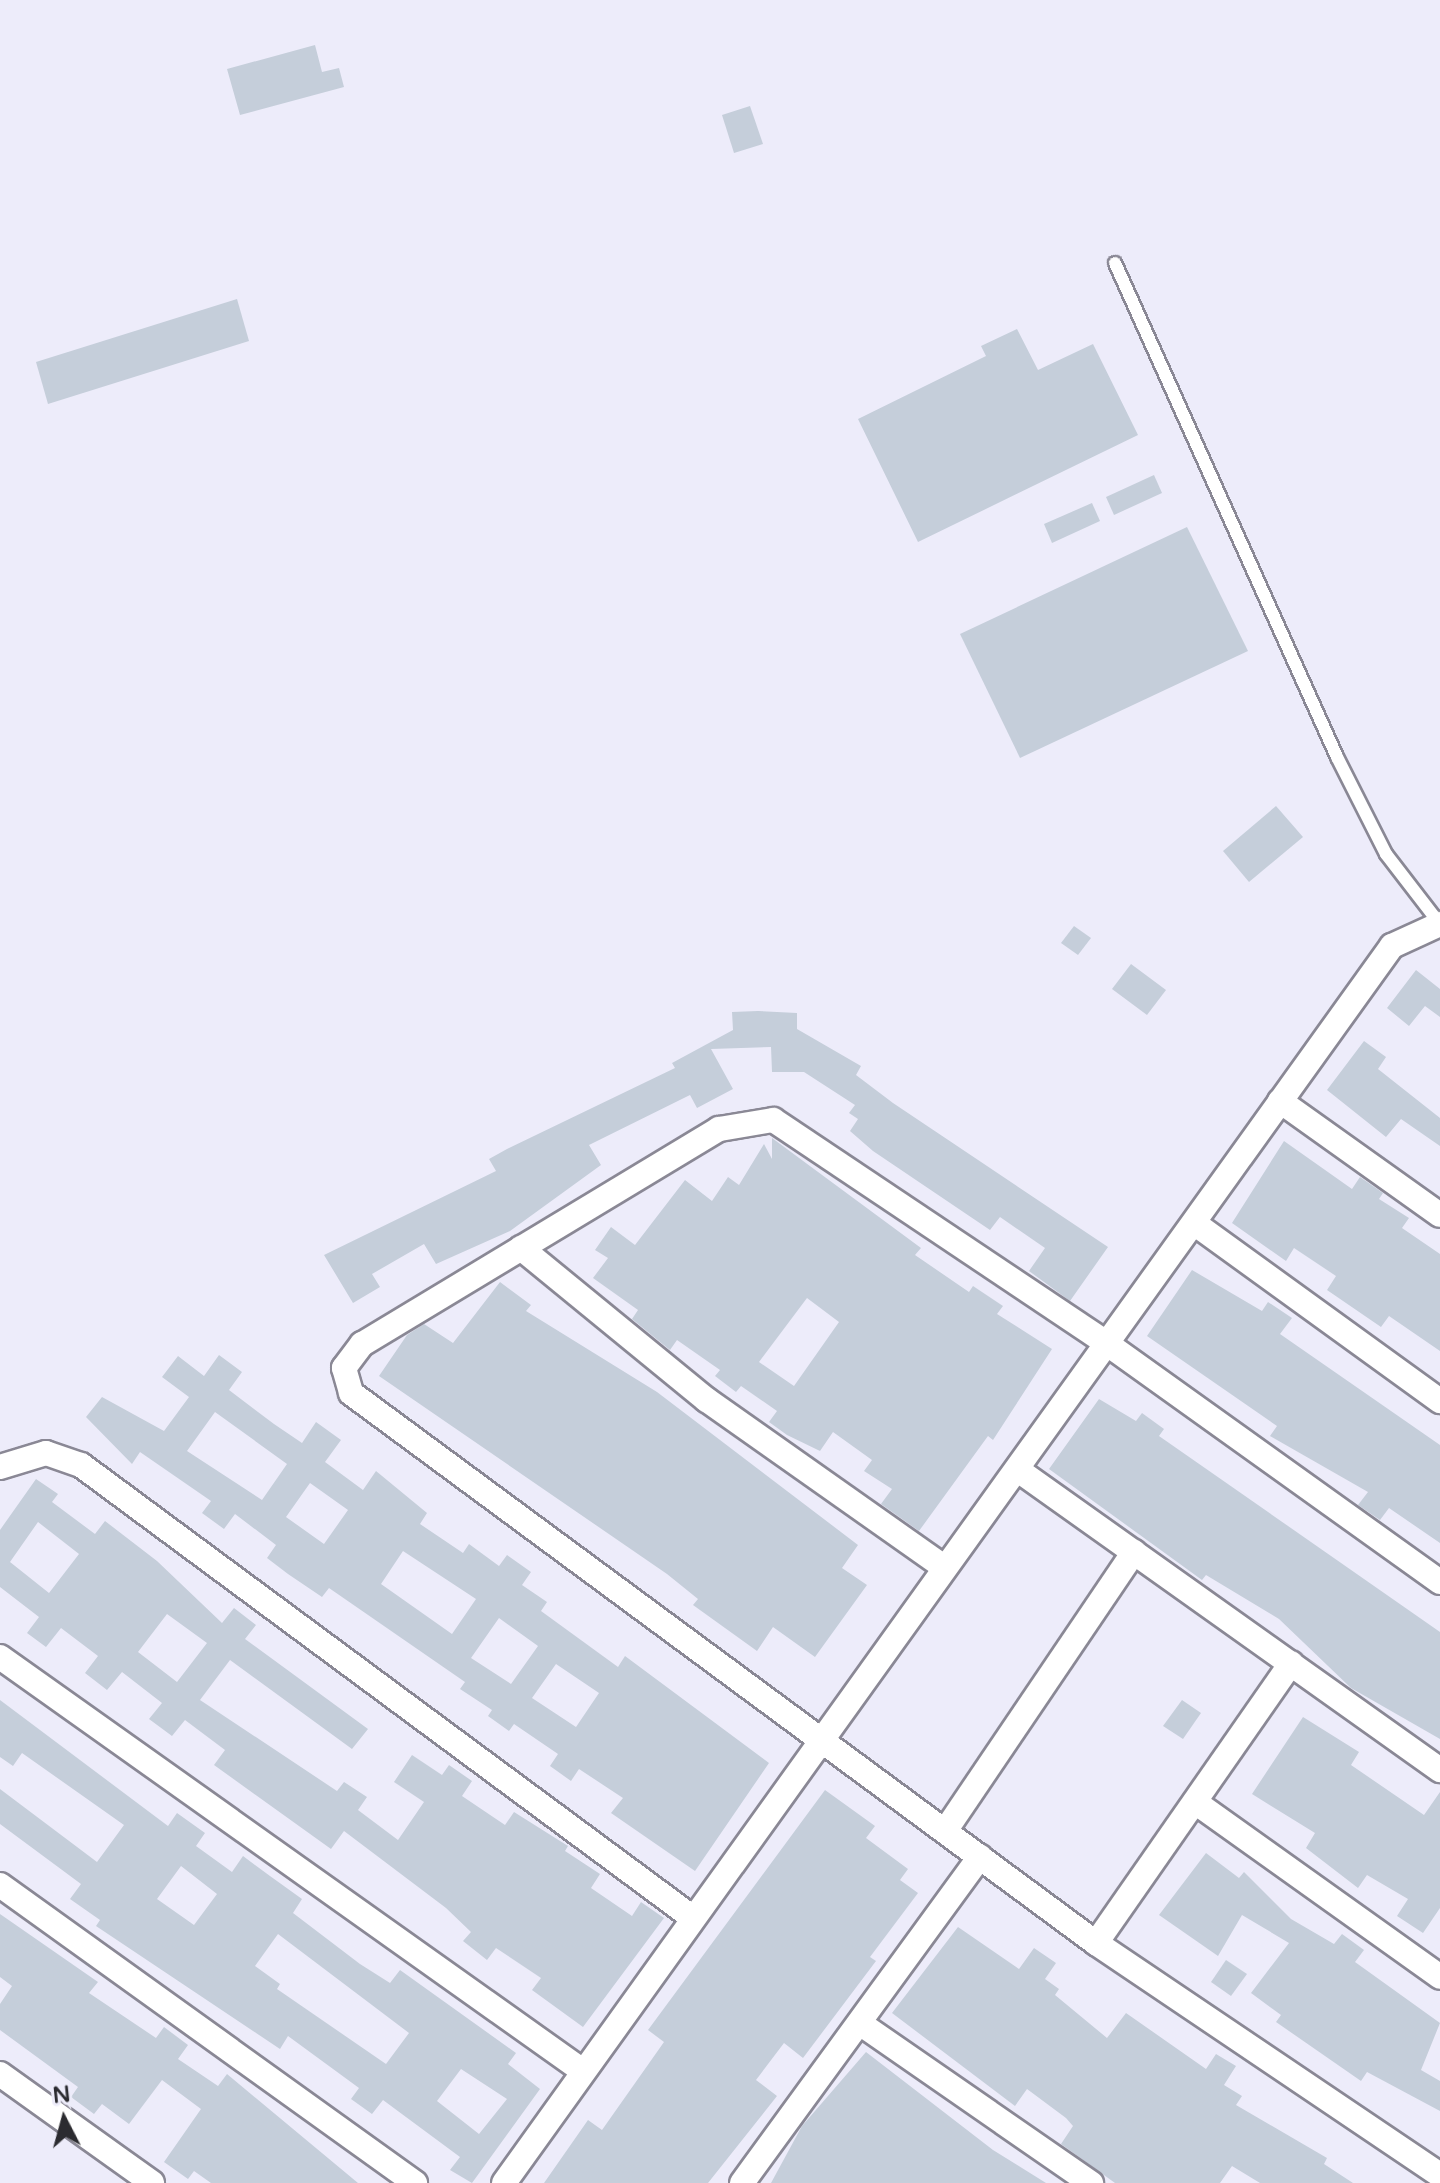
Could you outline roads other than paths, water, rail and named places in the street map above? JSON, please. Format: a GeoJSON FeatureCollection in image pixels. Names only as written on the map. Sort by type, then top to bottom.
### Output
{"type":"FeatureCollection","features":[{"type":"Feature","properties":{"kind":"street"},"geometry":{"type":"LineString","coordinates":[[504,2183],[580,2069],[825,1743],[1105,1342],[1392,946],[1440,924]]}},
{"type":"Feature","properties":{"kind":"street"},"geometry":{"type":"LineString","coordinates":[[1280,1101],[1440,1215]]}},
{"type":"Feature","properties":{"kind":"street"},"geometry":{"type":"LineString","coordinates":[[1440,1582],[1105,1342],[773,1120],[719,1129],[362,1344],[344,1368],[351,1393],[1096,1943],[1440,2175]]}},
{"type":"Feature","properties":{"kind":"street"},"geometry":{"type":"LineString","coordinates":[[1194,1223],[1440,1401]]}},
{"type":"Feature","properties":{"kind":"street"},"geometry":{"type":"LineString","coordinates":[[521,1248],[707,1400],[945,1568]]}},
{"type":"Feature","properties":{"kind":"street"},"geometry":{"type":"LineString","coordinates":[[0,1467],[46,1453],[81,1465],[693,1918]]}},
{"type":"Feature","properties":{"kind":"street"},"geometry":{"type":"LineString","coordinates":[[1018,1470],[1440,1770]]}},
{"type":"Feature","properties":{"kind":"street"},"geometry":{"type":"LineString","coordinates":[[945,1831],[1134,1552]]}},
{"type":"Feature","properties":{"kind":"street"},"geometry":{"type":"LineString","coordinates":[[0,1657],[580,2069]]}},
{"type":"Feature","properties":{"kind":"street"},"geometry":{"type":"LineString","coordinates":[[1096,1943],[1291,1663]]}},
{"type":"Feature","properties":{"kind":"street"},"geometry":{"type":"LineString","coordinates":[[1195,1802],[1440,1977]]}},
{"type":"Feature","properties":{"kind":"street"},"geometry":{"type":"LineString","coordinates":[[742,2183],[980,1857]]}},
{"type":"Feature","properties":{"kind":"street"},"geometry":{"type":"LineString","coordinates":[[0,1885],[415,2183]]}},
{"type":"Feature","properties":{"kind":"street"},"geometry":{"type":"LineString","coordinates":[[861,2024],[1091,2183]]}},
{"type":"Feature","properties":{"kind":"street"},"geometry":{"type":"LineString","coordinates":[[0,2074],[152,2183]]}},
{"type":"Feature","properties":{"kind":"lane"},"geometry":{"type":"LineString","coordinates":[[1115,263],[1337,757],[1386,854],[1440,924]]}}]}
